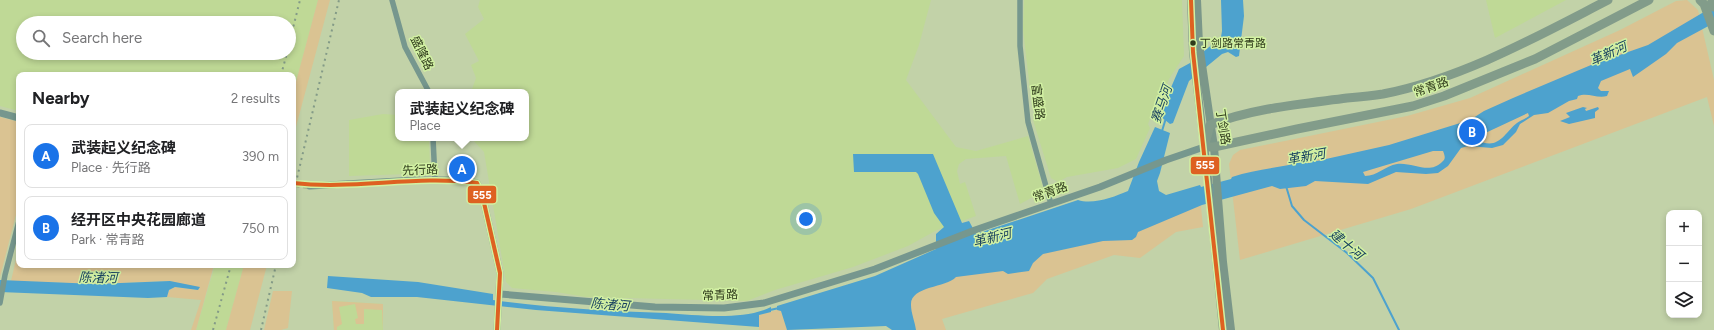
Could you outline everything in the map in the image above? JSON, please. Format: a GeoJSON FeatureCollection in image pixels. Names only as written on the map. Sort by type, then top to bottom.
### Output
{"type":"FeatureCollection","features":[{"type":"Feature","properties":{"kind":"main road","name":"丁剑路"},"geometry":{"type":"LineString","coordinates":[[1191,0],[1193,52],[1200,77],[1214,147],[1216,176],[1215,205],[1222,330]]}},
{"type":"Feature","properties":{"kind":"main road","name":"丁剑路"},"geometry":{"type":"LineString","coordinates":[[1197,0],[1204,147],[1208,179],[1215,205],[1231,330]]}},
{"type":"Feature","properties":{"kind":"main road","name":"常青路"},"geometry":{"type":"LineString","coordinates":[[1210,125],[1226,119],[1294,106],[1382,94],[1427,81],[1499,55],[1608,0]]}},
{"type":"Feature","properties":{"kind":"main road","name":"常青路"},"geometry":{"type":"LineString","coordinates":[[1204,147],[1214,147],[1318,124],[1413,106],[1444,96],[1535,59],[1649,0]]}},
{"type":"Feature","properties":{"kind":"main road"},"geometry":{"type":"LineString","coordinates":[[1707,1],[1714,7]]}},
{"type":"Feature","properties":{"kind":"main road"},"geometry":{"type":"LineString","coordinates":[[1707,1],[1713,29]]}},
{"type":"Feature","properties":{"kind":"main road"},"geometry":{"type":"LineString","coordinates":[[1204,147],[1210,125]]}},
{"type":"Feature","properties":{"kind":"street","name":"盛隆路"},"geometry":{"type":"LineString","coordinates":[[392,0],[405,47],[428,89]]}},
{"type":"Feature","properties":{"kind":"street","name":"富盛路"},"geometry":{"type":"LineString","coordinates":[[1020,0],[1020,46],[1028,122],[1051,204]]}},
{"type":"Feature","properties":{"kind":"street"},"geometry":{"type":"LineString","coordinates":[[0,113],[16,117]]}},
{"type":"Feature","properties":{"kind":"street"},"geometry":{"type":"LineString","coordinates":[[433,141],[435,180]]}},
{"type":"Feature","properties":{"kind":"street","name":"常青路"},"geometry":{"type":"LineString","coordinates":[[500,295],[655,307],[742,307],[791,295],[875,269],[932,246],[1051,204],[1204,147]]}},
{"type":"Feature","properties":{"kind":"street","name":"先行路"},"geometry":{"type":"LineString","coordinates":[[310,186],[435,180],[463,180],[477,183],[482,194],[500,273],[497,330]]}},
{"type":"Feature","properties":{"kind":"street"},"geometry":{"type":"LineString","coordinates":[[0,303],[5,275],[16,233]]}},
{"type":"Feature","properties":{"kind":"shaded area"},"geometry":{"type":"Polygon","coordinates":[[[0,0],[318,0],[296,82],[296,72],[16,72],[16,110],[0,106],[0,0]]]}},
{"type":"Feature","properties":{"kind":"shaded area"},"geometry":{"type":"Polygon","coordinates":[[[318,0],[330,0],[296,127],[296,82],[318,0]]]}},
{"type":"Feature","properties":{"kind":"shaded area"},"geometry":{"type":"Polygon","coordinates":[[[480,0],[931,0],[919,45],[906,80],[956,147],[976,151],[1028,136],[1044,191],[1020,204],[1006,156],[966,159],[959,164],[957,171],[960,184],[965,182],[976,216],[937,230],[908,246],[853,267],[775,290],[747,301],[586,297],[556,292],[512,288],[506,282],[484,152],[474,141],[529,141],[529,89],[472,89],[476,78],[471,65],[479,61],[465,34],[484,19],[478,7],[480,0]]]}},
{"type":"Feature","properties":{"kind":"shaded area"},"geometry":{"type":"Polygon","coordinates":[[[1024,0],[1182,0],[1184,56],[1169,79],[1157,112],[1153,111],[1148,124],[1150,128],[1136,159],[1118,168],[1067,177],[1058,182],[1051,178],[1033,120],[1037,118],[1037,95],[1030,90],[1023,29],[1024,0]]]}},
{"type":"Feature","properties":{"kind":"shaded area"},"geometry":{"type":"Polygon","coordinates":[[[1486,0],[1566,0],[1495,38],[1486,0]]]}},
{"type":"Feature","properties":{"kind":"shaded area"},"geometry":{"type":"Polygon","coordinates":[[[1687,0],[1698,10],[1714,80],[1714,126],[1707,97],[1411,209],[1240,260],[1229,164],[1233,155],[1240,150],[1407,116],[1470,98],[1620,30],[1676,1],[1687,0]]]}},
{"type":"Feature","properties":{"kind":"shaded area"},"geometry":{"type":"Polygon","coordinates":[[[383,114],[395,115],[395,141],[429,141],[430,164],[409,174],[349,176],[349,120],[383,114]]]}},
{"type":"Feature","properties":{"kind":"shaded area"},"geometry":{"type":"Polygon","coordinates":[[[0,117],[16,121],[16,215],[0,277],[0,117]]]}},
{"type":"Feature","properties":{"kind":"shaded area"},"geometry":{"type":"Polygon","coordinates":[[[1200,197],[1203,227],[1176,232],[1140,258],[1114,255],[1047,279],[1033,293],[942,319],[946,330],[910,330],[902,283],[1200,197]]]}},
{"type":"Feature","properties":{"kind":"shaded area"},"geometry":{"type":"Polygon","coordinates":[[[16,259],[16,268],[213,268],[196,330],[191,330],[201,300],[167,297],[169,290],[175,287],[198,290],[170,281],[96,284],[11,281],[16,259]]]}},
{"type":"Feature","properties":{"kind":"shaded area"},"geometry":{"type":"Polygon","coordinates":[[[214,268],[243,268],[226,330],[196,330],[214,268]]]}},
{"type":"Feature","properties":{"kind":"shaded area"},"geometry":{"type":"Polygon","coordinates":[[[243,268],[266,268],[250,330],[226,330],[243,268]]]}},
{"type":"Feature","properties":{"kind":"shaded area"},"geometry":{"type":"Polygon","coordinates":[[[273,291],[292,291],[288,328],[281,330],[264,330],[273,291]]]}},
{"type":"Feature","properties":{"kind":"shaded area"},"geometry":{"type":"Polygon","coordinates":[[[332,301],[383,304],[383,330],[334,330],[332,301]]]}},
{"type":"Feature","properties":{"kind":"shaded area"},"geometry":{"type":"Polygon","coordinates":[[[332,301],[383,304],[383,330],[382,310],[364,309],[364,324],[356,324],[355,319],[358,318],[355,304],[339,307],[342,324],[337,327],[337,330],[334,330],[332,301]]]}},
{"type":"Feature","properties":{"kind":"shaded area"},"geometry":{"type":"Polygon","coordinates":[[[777,310],[781,311],[787,330],[759,330],[759,315],[777,310]]]}},
{"type":"Feature","properties":{"kind":"water"},"geometry":{"type":"Polygon","coordinates":[[[1221,0],[1243,0],[1244,16],[1239,56],[1236,57],[1228,52],[1222,54],[1189,81],[1173,123],[1170,124],[1160,116],[1160,113],[1179,69],[1190,63],[1221,37],[1221,0]]]}},
{"type":"Feature","properties":{"kind":"water","name":"革新河"},"geometry":{"type":"Polygon","coordinates":[[[1714,6],[1714,23],[1677,43],[1666,54],[1633,77],[1630,69],[1601,81],[1598,88],[1601,91],[1609,91],[1607,96],[1578,96],[1577,99],[1569,101],[1548,113],[1534,115],[1520,124],[1516,132],[1503,145],[1492,148],[1468,146],[1461,148],[1448,166],[1438,173],[1426,174],[1396,172],[1368,184],[1315,181],[1306,186],[1280,189],[1272,186],[1202,205],[1138,232],[1136,237],[1132,240],[1103,241],[1043,254],[1033,263],[1029,271],[1008,274],[1003,271],[956,277],[951,281],[916,294],[912,299],[911,308],[916,330],[892,330],[886,326],[787,330],[781,311],[777,310],[777,306],[875,276],[936,249],[936,234],[944,227],[934,213],[918,174],[916,172],[854,172],[853,154],[933,154],[962,223],[969,221],[976,234],[1078,200],[1090,202],[1097,201],[1128,191],[1155,127],[1170,133],[1157,181],[1159,191],[1166,195],[1200,185],[1201,187],[1231,179],[1232,177],[1250,172],[1305,161],[1306,163],[1310,163],[1310,160],[1313,158],[1317,161],[1389,145],[1470,120],[1484,111],[1591,65],[1648,45],[1714,6]],[[1528,113],[1481,135],[1477,140],[1485,143],[1496,142],[1517,123],[1529,116],[1528,113]],[[1433,151],[1363,172],[1365,176],[1369,176],[1397,164],[1432,168],[1442,162],[1445,157],[1443,151],[1433,151]]]}},
{"type":"Feature","properties":{"kind":"water"},"geometry":{"type":"Polygon","coordinates":[[[1583,107],[1587,108],[1585,109],[1586,111],[1598,107],[1599,109],[1595,112],[1595,118],[1569,124],[1560,121],[1570,117],[1566,113],[1583,107]]]}},
{"type":"Feature","properties":{"kind":"water"},"geometry":{"type":"Polygon","coordinates":[[[328,276],[418,282],[493,294],[493,300],[557,307],[705,316],[734,316],[760,311],[771,307],[771,312],[759,315],[759,327],[536,310],[417,297],[371,297],[362,293],[327,288],[328,276]]]}},
{"type":"Feature","properties":{"kind":"water"},"geometry":{"type":"Polygon","coordinates":[[[0,280],[96,284],[170,281],[200,287],[198,290],[175,287],[169,290],[167,297],[148,298],[0,292],[0,280]]]}},
{"type":"Feature","properties":{"kind":"waterway","name":"赛马河"},"geometry":{"type":"LineString","coordinates":[[1162,131],[1166,118]]}},
{"type":"Feature","properties":{"kind":"waterway","name":"建十河"},"geometry":{"type":"LineString","coordinates":[[1286,186],[1292,206],[1304,220],[1347,253],[1373,278],[1399,330]]}},
{"type":"Feature","properties":{"kind":"waterway","name":"陈渚河"},"geometry":{"type":"LineString","coordinates":[[770,310],[779,308]]}},
{"type":"Feature","properties":{"kind":"tunnel"},"geometry":{"type":"LineString","coordinates":[[296,184],[310,186]]}},
{"type":"Feature","properties":{"kind":"railway"},"geometry":{"type":"LineString","coordinates":[[296,16],[300,0]]}},
{"type":"Feature","properties":{"kind":"railway"},"geometry":{"type":"LineString","coordinates":[[296,182],[339,0]]}},
{"type":"Feature","properties":{"kind":"railway"},"geometry":{"type":"LineString","coordinates":[[282,72],[285,60]]}},
{"type":"Feature","properties":{"kind":"railway"},"geometry":{"type":"LineString","coordinates":[[213,330],[230,268]]}},
{"type":"Feature","properties":{"kind":"railway"},"geometry":{"type":"LineString","coordinates":[[261,330],[275,268]]}},
{"type":"Feature","properties":{"kind":"transit line","name":"555"},"geometry":{"type":"LineString","coordinates":[[1191,0],[1193,52],[1223,330]]}},
{"type":"Feature","properties":{"kind":"transit line","name":"555"},"geometry":{"type":"LineString","coordinates":[[296,183],[339,185],[408,181],[454,181],[477,183],[482,194],[500,273],[497,330]]}},
{"type":"Feature","properties":{"kind":"place","name":"丁剑路常青路"},"geometry":{"type":"Point","coordinates":[1193,43]}},
{"type":"Feature","properties":{"kind":"place","name":"经开区中央花园廊道"},"geometry":{"type":"Point","coordinates":[1472,132]}},
{"type":"Feature","properties":{"kind":"place","name":"武装起义纪念碑"},"geometry":{"type":"Point","coordinates":[462,169]}}]}
